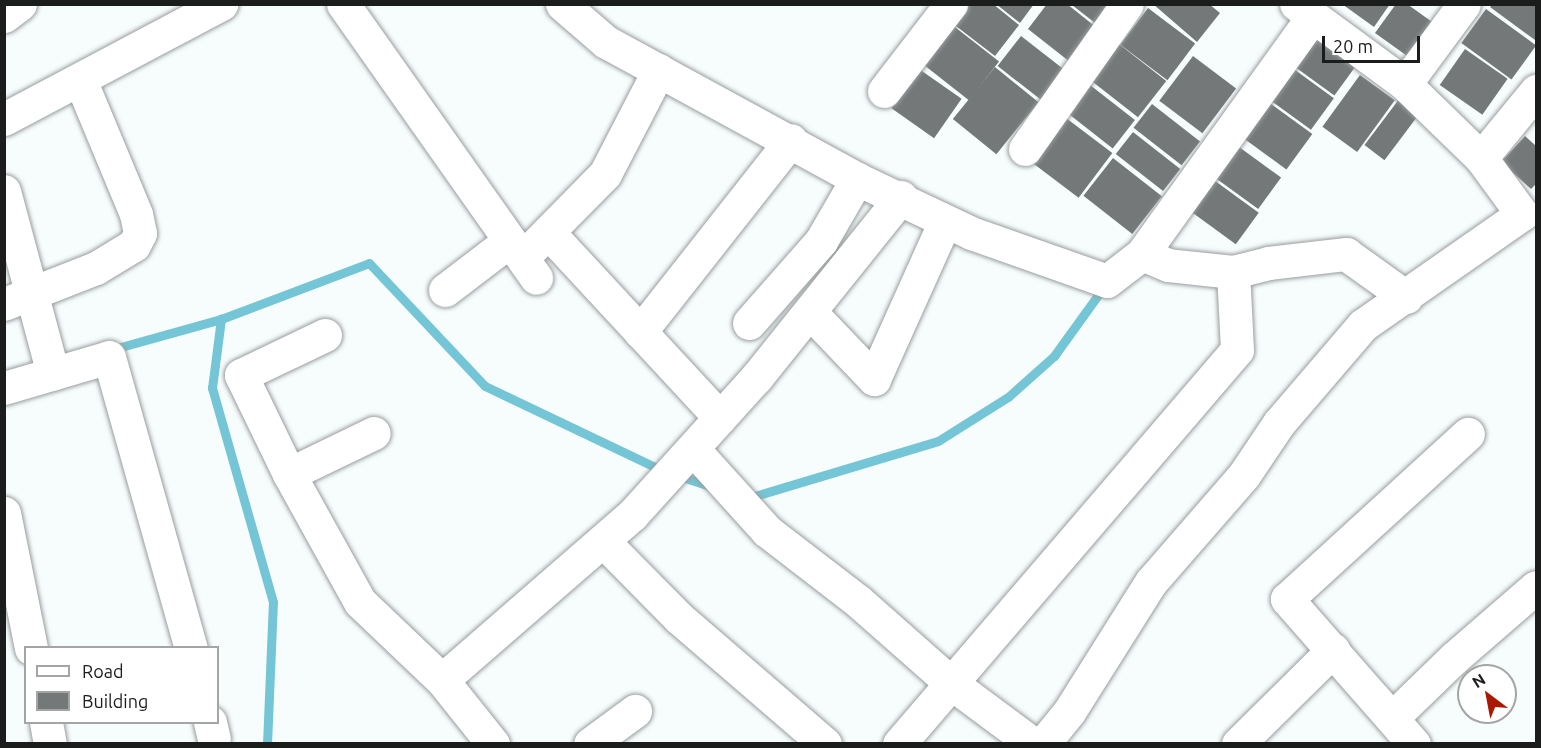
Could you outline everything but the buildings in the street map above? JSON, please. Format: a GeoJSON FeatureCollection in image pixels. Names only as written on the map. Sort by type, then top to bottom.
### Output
{"type":"FeatureCollection","features":[{"type":"Feature","properties":{"kind":"street"},"geometry":{"type":"LineString","coordinates":[[4,15],[20,4]]}},
{"type":"Feature","properties":{"kind":"street"},"geometry":{"type":"LineString","coordinates":[[4,119],[81,82],[221,4]]}},
{"type":"Feature","properties":{"kind":"street"},"geometry":{"type":"LineString","coordinates":[[343,4],[522,259]]}},
{"type":"Feature","properties":{"kind":"street"},"geometry":{"type":"LineString","coordinates":[[562,4],[606,42],[791,140],[857,179],[901,197],[945,221],[1107,281],[1142,254],[1304,10],[1405,84],[1481,158],[1529,221],[1363,325],[1279,423],[1244,475],[1190,533],[1151,582],[1069,712],[1043,744]]}},
{"type":"Feature","properties":{"kind":"street"},"geometry":{"type":"LineString","coordinates":[[884,91],[951,4]]}},
{"type":"Feature","properties":{"kind":"street"},"geometry":{"type":"LineString","coordinates":[[1025,149],[1126,4]]}},
{"type":"Feature","properties":{"kind":"street"},"geometry":{"type":"LineString","coordinates":[[1405,84],[1464,4]]}},
{"type":"Feature","properties":{"kind":"street"},"geometry":{"type":"LineString","coordinates":[[445,290],[522,259],[605,174],[659,70]]}},
{"type":"Feature","properties":{"kind":"street"},"geometry":{"type":"LineString","coordinates":[[19,298],[96,268],[134,245],[140,233],[136,214],[81,82]]}},
{"type":"Feature","properties":{"kind":"street"},"geometry":{"type":"LineString","coordinates":[[1481,158],[1536,91]]}},
{"type":"Feature","properties":{"kind":"street"},"geometry":{"type":"LineString","coordinates":[[640,332],[791,140]]}},
{"type":"Feature","properties":{"kind":"street"},"geometry":{"type":"LineString","coordinates":[[749,322],[821,241],[857,179]]}},
{"type":"Feature","properties":{"kind":"street"},"geometry":{"type":"LineString","coordinates":[[4,191],[19,298],[53,374]]}},
{"type":"Feature","properties":{"kind":"street"},"geometry":{"type":"LineString","coordinates":[[442,680],[604,542],[632,515],[720,418],[810,312],[901,197]]}},
{"type":"Feature","properties":{"kind":"street"},"geometry":{"type":"LineString","coordinates":[[810,312],[874,379],[945,221]]}},
{"type":"Feature","properties":{"kind":"street"},"geometry":{"type":"LineString","coordinates":[[548,232],[720,418]]}},
{"type":"Feature","properties":{"kind":"street"},"geometry":{"type":"LineString","coordinates":[[1142,254],[1168,265],[1233,272],[1268,263],[1346,254],[1406,297]]}},
{"type":"Feature","properties":{"kind":"street"},"geometry":{"type":"LineString","coordinates":[[899,744],[1237,350],[1233,272]]}},
{"type":"Feature","properties":{"kind":"street"},"geometry":{"type":"LineString","coordinates":[[325,335],[241,375],[289,474],[360,602],[442,680],[493,744]]}},
{"type":"Feature","properties":{"kind":"street"},"geometry":{"type":"LineString","coordinates":[[4,388],[110,357],[190,646]]}},
{"type":"Feature","properties":{"kind":"street"},"geometry":{"type":"LineString","coordinates":[[289,474],[374,432]]}},
{"type":"Feature","properties":{"kind":"street"},"geometry":{"type":"LineString","coordinates":[[1414,744],[1287,599],[1468,434]]}},
{"type":"Feature","properties":{"kind":"street"},"geometry":{"type":"LineString","coordinates":[[690,452],[767,531],[858,601],[951,683],[1033,744]]}},
{"type":"Feature","properties":{"kind":"street"},"geometry":{"type":"LineString","coordinates":[[4,513],[31,646]]}},
{"type":"Feature","properties":{"kind":"street"},"geometry":{"type":"LineString","coordinates":[[604,542],[679,618],[825,744]]}},
{"type":"Feature","properties":{"kind":"street"},"geometry":{"type":"LineString","coordinates":[[1392,718],[1454,658],[1536,587]]}},
{"type":"Feature","properties":{"kind":"street"},"geometry":{"type":"LineString","coordinates":[[1238,744],[1333,650]]}},
{"type":"Feature","properties":{"kind":"street"},"geometry":{"type":"LineString","coordinates":[[590,744],[635,711]]}},
{"type":"Feature","properties":{"kind":"street"},"geometry":{"type":"LineString","coordinates":[[46,724],[50,744]]}},
{"type":"Feature","properties":{"kind":"waterway"},"geometry":{"type":"LineString","coordinates":[[267,744],[273,602],[212,388],[221,319],[369,263],[485,386],[663,471]]}},
{"type":"Feature","properties":{"kind":"waterway"},"geometry":{"type":"LineString","coordinates":[[748,498],[938,441],[1008,397],[1054,356],[1098,295]]}},
{"type":"Feature","properties":{"kind":"waterway"},"geometry":{"type":"LineString","coordinates":[[110,350],[221,319]]}},
{"type":"Feature","properties":{"kind":"waterway"},"geometry":{"type":"LineString","coordinates":[[676,475],[712,487]]}}]}
